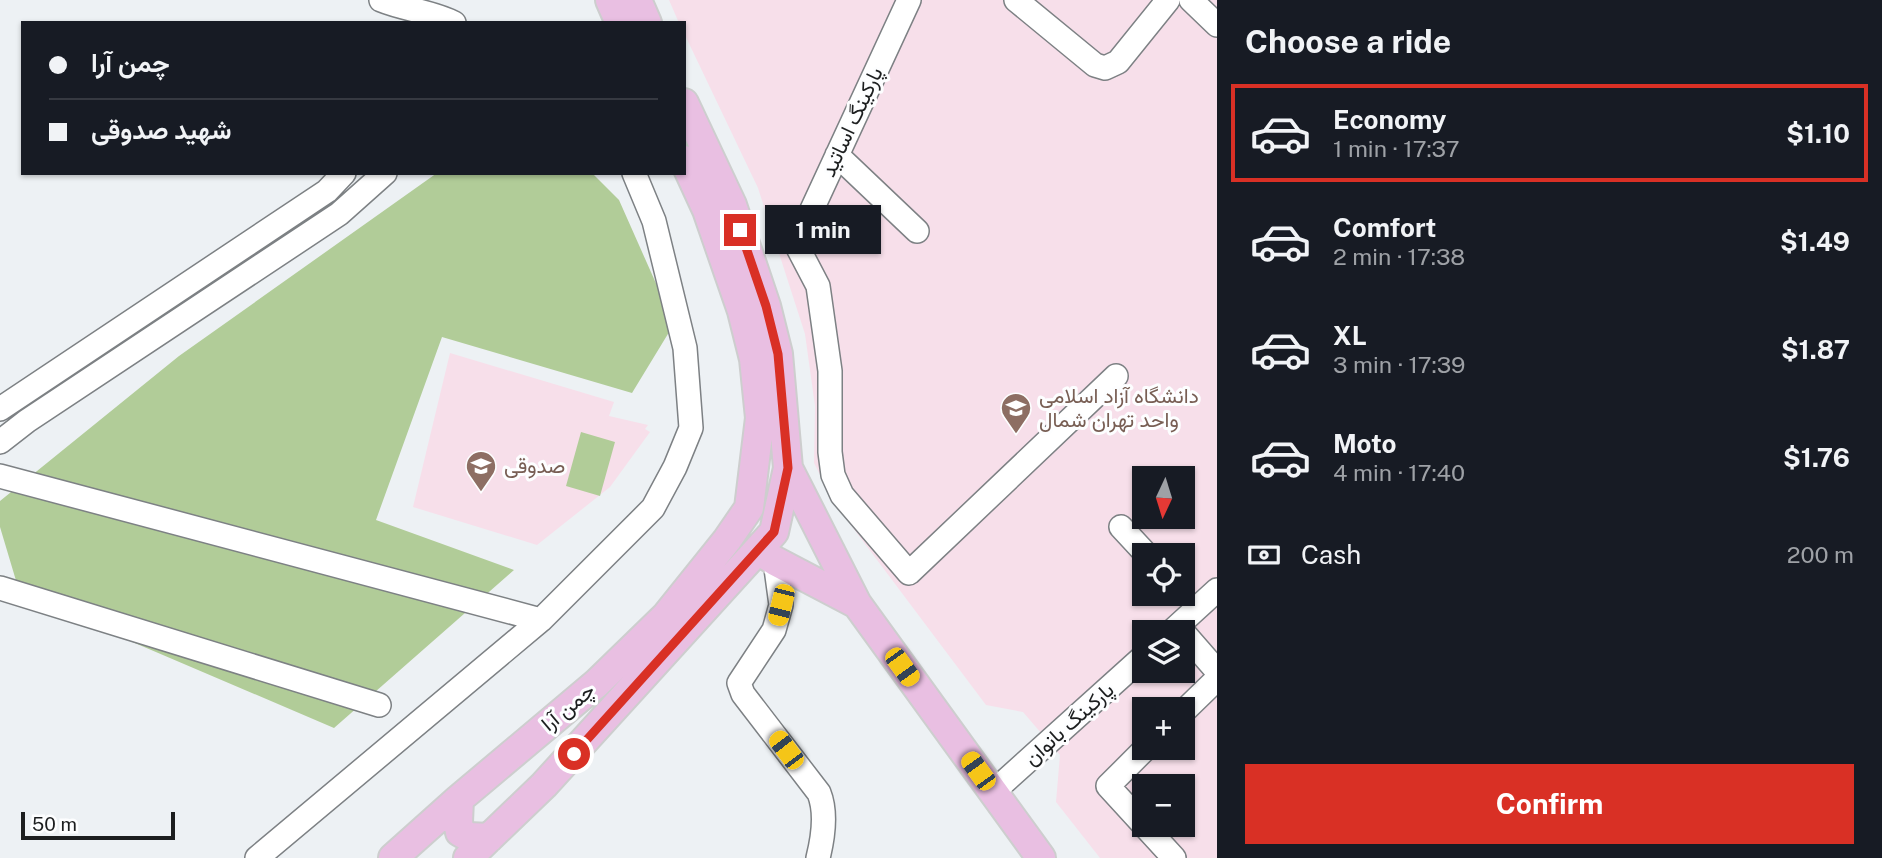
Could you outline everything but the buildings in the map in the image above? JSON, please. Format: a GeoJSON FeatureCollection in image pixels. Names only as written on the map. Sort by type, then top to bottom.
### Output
{"type":"FeatureCollection","features":[{"type":"Feature","properties":{"kind":"main road"},"geometry":{"type":"LineString","coordinates":[[610,0],[619,21]]}},
{"type":"Feature","properties":{"kind":"main road"},"geometry":{"type":"LineString","coordinates":[[637,0],[646,21]]}},
{"type":"Feature","properties":{"kind":"main road"},"geometry":{"type":"LineString","coordinates":[[686,107],[732,205],[766,306],[778,354],[788,468],[857,604],[1041,858]]}},
{"type":"Feature","properties":{"kind":"main road","name":"چمن آرا"},"geometry":{"type":"LineString","coordinates":[[393,858],[597,683],[666,616],[749,508],[757,462],[760,418],[754,359],[742,311],[707,210],[686,164]]}},
{"type":"Feature","properties":{"kind":"main road","name":"چمن آرا"},"geometry":{"type":"LineString","coordinates":[[468,858],[544,785],[767,556],[788,468]]}},
{"type":"Feature","properties":{"kind":"main road"},"geometry":{"type":"LineString","coordinates":[[767,556],[857,604]]}},
{"type":"Feature","properties":{"kind":"main road"},"geometry":{"type":"LineString","coordinates":[[459,799],[460,832],[468,837],[489,838]]}},
{"type":"Feature","properties":{"kind":"street"},"geometry":{"type":"LineString","coordinates":[[380,0],[398,7],[440,16]]}},
{"type":"Feature","properties":{"kind":"street","name":"پارکینگ اساتید"},"geometry":{"type":"LineString","coordinates":[[908,0],[796,244],[818,286],[830,371],[830,452],[833,475],[842,495],[909,573],[1116,376]]}},
{"type":"Feature","properties":{"kind":"street"},"geometry":{"type":"LineString","coordinates":[[1016,0],[1095,65],[1105,68],[1118,62],[1168,0]]}},
{"type":"Feature","properties":{"kind":"street"},"geometry":{"type":"LineString","coordinates":[[1191,0],[1217,25]]}},
{"type":"Feature","properties":{"kind":"street"},"geometry":{"type":"LineString","coordinates":[[837,155],[916,231]]}},
{"type":"Feature","properties":{"kind":"street"},"geometry":{"type":"LineString","coordinates":[[0,409],[327,191],[342,175]]}},
{"type":"Feature","properties":{"kind":"street"},"geometry":{"type":"LineString","coordinates":[[0,442],[27,421],[339,214],[384,175]]}},
{"type":"Feature","properties":{"kind":"street"},"geometry":{"type":"LineString","coordinates":[[257,858],[541,620],[653,509],[691,428],[685,348],[654,221],[635,175]]}},
{"type":"Feature","properties":{"kind":"street"},"geometry":{"type":"LineString","coordinates":[[0,476],[541,620]]}},
{"type":"Feature","properties":{"kind":"street"},"geometry":{"type":"LineString","coordinates":[[1121,527],[1136,543]]}},
{"type":"Feature","properties":{"kind":"street"},"geometry":{"type":"LineString","coordinates":[[767,556],[781,605],[774,630],[738,683],[743,694],[819,793],[823,803],[823,819],[818,858]]}},
{"type":"Feature","properties":{"kind":"street"},"geometry":{"type":"LineString","coordinates":[[0,588],[379,705]]}},
{"type":"Feature","properties":{"kind":"street"},"geometry":{"type":"LineString","coordinates":[[1195,599],[1217,590]]}},
{"type":"Feature","properties":{"kind":"street"},"geometry":{"type":"LineString","coordinates":[[1195,648],[1217,671]]}},
{"type":"Feature","properties":{"kind":"street","name":"پارکینگ بانوان"},"geometry":{"type":"LineString","coordinates":[[993,792],[1132,667]]}},
{"type":"Feature","properties":{"kind":"street"},"geometry":{"type":"LineString","coordinates":[[1195,700],[1217,678]]}},
{"type":"Feature","properties":{"kind":"street"},"geometry":{"type":"LineString","coordinates":[[1134,760],[1108,786],[1174,858]]}},
{"type":"Feature","properties":{"kind":"shaded area","name":"دانشگاه آزاد اسلامی واحد تهران شمال"},"geometry":{"type":"Polygon","coordinates":[[[669,0],[1217,0],[1217,858],[1100,858],[1056,802],[1060,755],[1023,712],[986,705],[835,504],[814,463],[815,406],[805,334],[758,188],[686,37],[686,21],[678,21],[669,0]]]}},
{"type":"Feature","properties":{"kind":"shaded area"},"geometry":{"type":"Polygon","coordinates":[[[450,353],[614,402],[609,416],[648,425],[645,429],[650,432],[610,487],[537,545],[413,507],[450,353]]]}},
{"type":"Feature","properties":{"kind":"green space"},"geometry":{"type":"Polygon","coordinates":[[[434,175],[594,175],[619,200],[674,324],[632,393],[442,337],[376,520],[514,570],[334,728],[20,594],[0,527],[0,501],[179,356],[434,175]]]}},
{"type":"Feature","properties":{"kind":"green space"},"geometry":{"type":"Polygon","coordinates":[[[581,432],[615,442],[600,496],[566,486],[581,432]]]}},
{"type":"Feature","properties":{"kind":"place","name":"دانشگاه آزاد اسلامی واحد تهران شمال"},"geometry":{"type":"Point","coordinates":[1016,435]}},
{"type":"Feature","properties":{"kind":"place","name":"صدوقی"},"geometry":{"type":"Point","coordinates":[481,493]}},
{"type":"Feature","properties":{"kind":"route"},"geometry":{"type":"LineString","coordinates":[[574,754],[774,532],[788,468],[778,354],[766,306],[740,230]]}}]}
